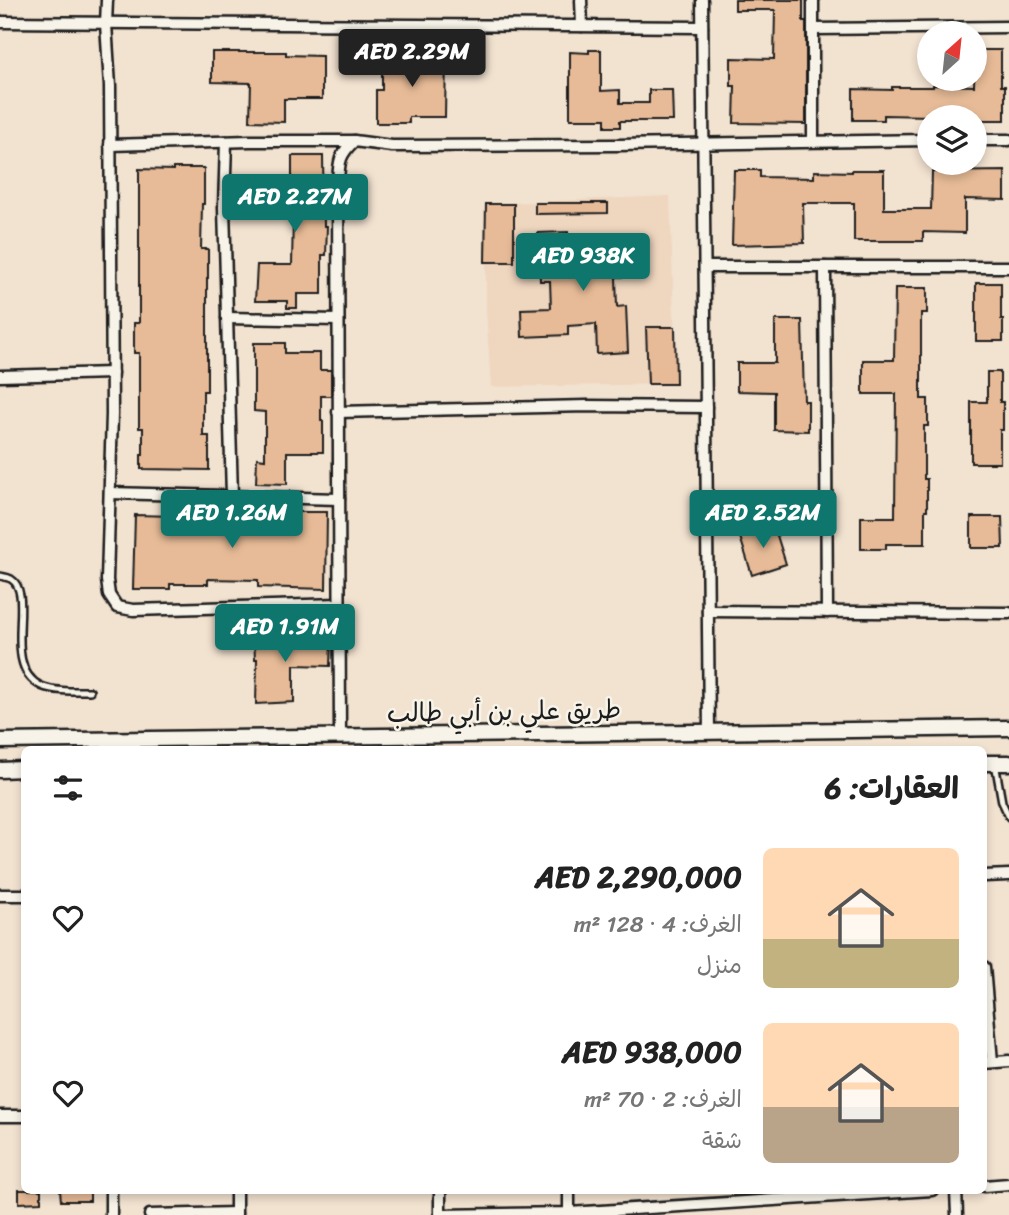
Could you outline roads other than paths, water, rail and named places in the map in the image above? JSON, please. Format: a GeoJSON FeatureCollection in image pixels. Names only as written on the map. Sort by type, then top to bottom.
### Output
{"type":"FeatureCollection","features":[{"type":"Feature","properties":{"kind":"main road","name":"طريق علي بن أبي طالب"},"geometry":{"type":"LineString","coordinates":[[0,741],[1009,728]]}},
{"type":"Feature","properties":{"kind":"main road"},"geometry":{"type":"LineString","coordinates":[[0,769],[21,769]]}},
{"type":"Feature","properties":{"kind":"street"},"geometry":{"type":"LineString","coordinates":[[107,0],[112,373],[108,595],[117,607],[133,610],[340,604]]}},
{"type":"Feature","properties":{"kind":"street"},"geometry":{"type":"LineString","coordinates":[[581,0],[582,26]]}},
{"type":"Feature","properties":{"kind":"street"},"geometry":{"type":"LineString","coordinates":[[702,0],[709,733]]}},
{"type":"Feature","properties":{"kind":"street"},"geometry":{"type":"LineString","coordinates":[[813,0],[813,141]]}},
{"type":"Feature","properties":{"kind":"street"},"geometry":{"type":"LineString","coordinates":[[0,22],[702,27]]}},
{"type":"Feature","properties":{"kind":"street"},"geometry":{"type":"LineString","coordinates":[[813,29],[1009,27]]}},
{"type":"Feature","properties":{"kind":"street"},"geometry":{"type":"LineString","coordinates":[[987,139],[1009,140]]}},
{"type":"Feature","properties":{"kind":"street"},"geometry":{"type":"LineString","coordinates":[[110,145],[354,141],[392,146],[917,140]]}},
{"type":"Feature","properties":{"kind":"street"},"geometry":{"type":"LineString","coordinates":[[340,738],[339,164],[345,149],[354,141]]}},
{"type":"Feature","properties":{"kind":"street"},"geometry":{"type":"LineString","coordinates":[[226,142],[224,207],[232,496]]}},
{"type":"Feature","properties":{"kind":"street"},"geometry":{"type":"LineString","coordinates":[[705,267],[1009,267]]}},
{"type":"Feature","properties":{"kind":"street"},"geometry":{"type":"LineString","coordinates":[[825,267],[827,612]]}},
{"type":"Feature","properties":{"kind":"street"},"geometry":{"type":"LineString","coordinates":[[228,318],[338,320]]}},
{"type":"Feature","properties":{"kind":"street"},"geometry":{"type":"LineString","coordinates":[[0,376],[112,373]]}},
{"type":"Feature","properties":{"kind":"street"},"geometry":{"type":"LineString","coordinates":[[338,412],[587,405],[706,407]]}},
{"type":"Feature","properties":{"kind":"street"},"geometry":{"type":"LineString","coordinates":[[110,493],[339,499]]}},
{"type":"Feature","properties":{"kind":"street"},"geometry":{"type":"LineString","coordinates":[[708,611],[1009,613]]}},
{"type":"Feature","properties":{"kind":"street"},"geometry":{"type":"LineString","coordinates":[[987,876],[1009,875]]}},
{"type":"Feature","properties":{"kind":"street"},"geometry":{"type":"LineString","coordinates":[[0,895],[21,895]]}},
{"type":"Feature","properties":{"kind":"street"},"geometry":{"type":"LineString","coordinates":[[987,1039],[988,1063],[1009,1061]]}},
{"type":"Feature","properties":{"kind":"street"},"geometry":{"type":"LineString","coordinates":[[0,1116],[21,1116]]}},
{"type":"Feature","properties":{"kind":"street"},"geometry":{"type":"LineString","coordinates":[[987,1186],[1009,1184]]}},
{"type":"Feature","properties":{"kind":"street"},"geometry":{"type":"LineString","coordinates":[[111,1194],[111,1215]]}},
{"type":"Feature","properties":{"kind":"street"},"geometry":{"type":"LineString","coordinates":[[150,1215],[236,1214],[236,1194]]}},
{"type":"Feature","properties":{"kind":"street"},"geometry":{"type":"LineString","coordinates":[[440,1194],[440,1215],[569,1214],[854,1194]]}},
{"type":"Feature","properties":{"kind":"street"},"geometry":{"type":"LineString","coordinates":[[569,1194],[569,1214]]}},
{"type":"Feature","properties":{"kind":"street"},"geometry":{"type":"LineString","coordinates":[[956,1194],[957,1215]]}},
{"type":"Feature","properties":{"kind":"lane"},"geometry":{"type":"LineString","coordinates":[[0,576],[11,579],[18,588],[20,663],[29,679],[43,687],[90,691]]}},
{"type":"Feature","properties":{"kind":"lane"},"geometry":{"type":"LineString","coordinates":[[996,763],[1002,802],[1009,817]]}}]}
